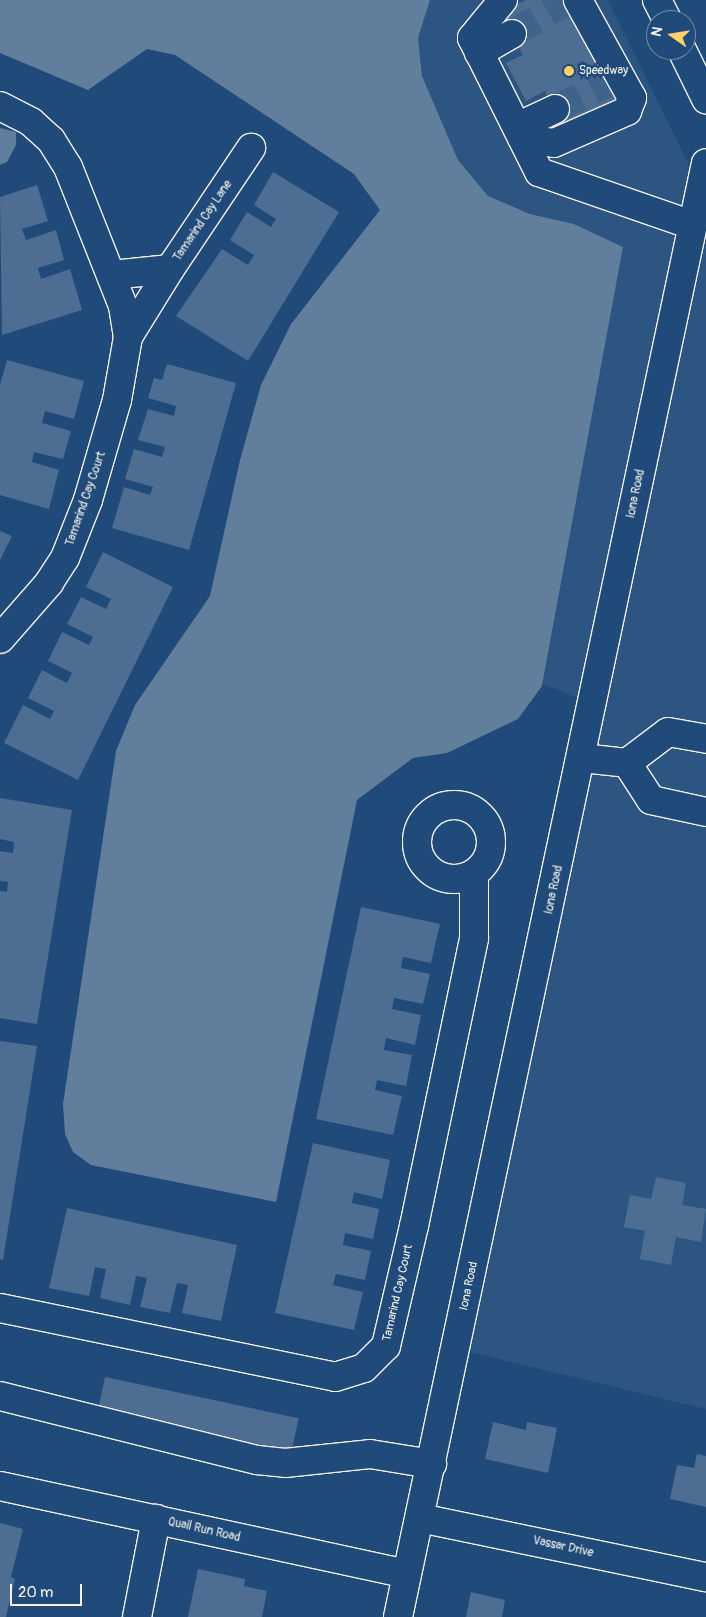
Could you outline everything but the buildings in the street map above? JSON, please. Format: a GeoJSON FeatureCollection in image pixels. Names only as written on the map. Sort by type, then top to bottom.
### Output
{"type":"FeatureCollection","features":[{"type":"Feature","properties":{"kind":"street"},"geometry":{"type":"LineString","coordinates":[[503,0],[472,38],[539,172],[692,225]]}},
{"type":"Feature","properties":{"kind":"street"},"geometry":{"type":"LineString","coordinates":[[520,133],[554,143],[627,111],[632,98],[614,80],[571,1]]}},
{"type":"Feature","properties":{"kind":"street"},"geometry":{"type":"LineString","coordinates":[[479,53],[512,34]]}},
{"type":"Feature","properties":{"kind":"street"},"geometry":{"type":"LineString","coordinates":[[687,60],[706,99]]}},
{"type":"Feature","properties":{"kind":"street","name":"Tamarind Cay Court"},"geometry":{"type":"LineString","coordinates":[[0,106],[31,122],[51,140],[68,167],[123,306],[128,338],[117,400],[88,500],[66,558],[49,583],[0,639]]}},
{"type":"Feature","properties":{"kind":"street"},"geometry":{"type":"LineString","coordinates":[[520,133],[555,109]]}},
{"type":"Feature","properties":{"kind":"street","name":"Tamarind Cay Lane"},"geometry":{"type":"LineString","coordinates":[[112,275],[170,269],[251,148]]}},
{"type":"Feature","properties":{"kind":"street","name":"Iona Road"},"geometry":{"type":"LineString","coordinates":[[398,1617],[582,758],[706,163]]}},
{"type":"Feature","properties":{"kind":"street","name":"Tamarind Cay Court"},"geometry":{"type":"LineString","coordinates":[[128,338],[170,269]]}},
{"type":"Feature","properties":{"kind":"street"},"geometry":{"type":"LineString","coordinates":[[582,758],[626,763],[668,732],[706,739]]}},
{"type":"Feature","properties":{"kind":"street"},"geometry":{"type":"LineString","coordinates":[[626,763],[651,800],[706,812]]}},
{"type":"Feature","properties":{"kind":"street","name":"Tamarind Cay Court"},"geometry":{"type":"LineString","coordinates":[[0,1308],[335,1377],[364,1368],[386,1346],[414,1226],[474,938],[474,874]]}},
{"type":"Feature","properties":{"kind":"street"},"geometry":{"type":"LineString","coordinates":[[0,1396],[257,1460],[285,1463],[370,1454],[432,1464]]}},
{"type":"Feature","properties":{"kind":"street","name":"Quail Run Road"},"geometry":{"type":"LineString","coordinates":[[0,1486],[407,1574]]}},
{"type":"Feature","properties":{"kind":"street","name":"Vassar Drive"},"geometry":{"type":"LineString","coordinates":[[420,1518],[706,1577]]}},
{"type":"Feature","properties":{"kind":"street"},"geometry":{"type":"LineString","coordinates":[[137,1617],[156,1519]]}},
{"type":"Feature","properties":{"kind":"shaded area"},"geometry":{"type":"Polygon","coordinates":[[[0,0],[430,0],[418,38],[422,76],[458,160],[488,196],[530,214],[574,224],[623,247],[542,686],[518,719],[447,753],[413,758],[357,800],[276,1202],[91,1165],[73,1152],[65,1134],[63,1104],[116,751],[135,705],[210,596],[240,460],[261,385],[291,324],[380,210],[354,174],[175,55],[147,49],[88,90],[0,53],[0,0]]]}},
{"type":"Feature","properties":{"kind":"shaded area"},"geometry":{"type":"Polygon","coordinates":[[[430,0],[608,0],[691,169],[580,699],[543,684],[623,247],[574,224],[530,214],[488,196],[458,160],[422,76],[418,38],[430,0]]]}},
{"type":"Feature","properties":{"kind":"shaded area"},"geometry":{"type":"Polygon","coordinates":[[[0,128],[16,132],[16,145],[7,162],[0,165],[0,128]]]}},
{"type":"Feature","properties":{"kind":"shaded area"},"geometry":{"type":"Polygon","coordinates":[[[706,229],[706,1409],[470,1352],[706,229]]]}},
{"type":"Feature","properties":{"kind":"tunnel"},"geometry":{"type":"LineString","coordinates":[[512,34],[564,3]]}},
{"type":"Feature","properties":{"kind":"tunnel"},"geometry":{"type":"LineString","coordinates":[[555,109],[607,84]]}},
{"type":"Feature","properties":{"kind":"place","name":"Speedway"},"geometry":{"type":"Point","coordinates":[569,71]}}]}
